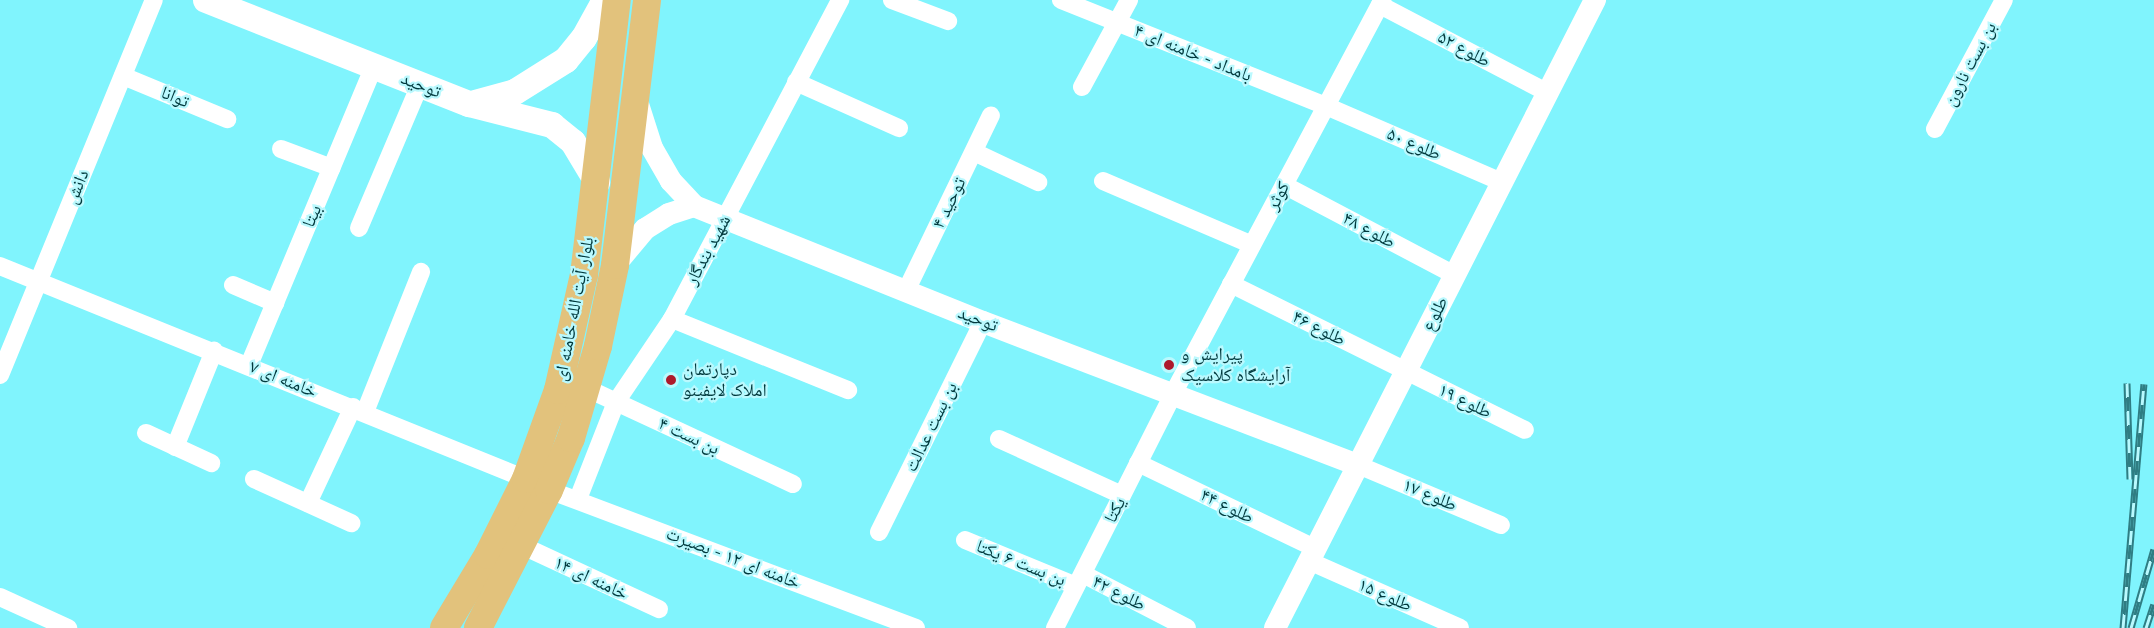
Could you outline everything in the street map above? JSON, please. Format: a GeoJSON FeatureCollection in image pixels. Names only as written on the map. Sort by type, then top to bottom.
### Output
{"type":"FeatureCollection","features":[{"type":"Feature","properties":{"kind":"main road"},"geometry":{"type":"LineString","coordinates":[[469,104],[515,92],[566,60],[584,38],[605,0]]}},
{"type":"Feature","properties":{"kind":"main road","name":"بلوار آیت الله خامنه ای"},"geometry":{"type":"LineString","coordinates":[[478,628],[523,546],[573,330],[597,182],[617,0]]}},
{"type":"Feature","properties":{"kind":"main road","name":"بلوار آیت الله خامنه ای"},"geometry":{"type":"LineString","coordinates":[[444,628],[488,555],[538,485],[586,388],[615,265],[647,0]]}},
{"type":"Feature","properties":{"kind":"main road","name":"توحید"},"geometry":{"type":"LineString","coordinates":[[215,2],[469,104],[552,125],[573,142],[597,182]]}},
{"type":"Feature","properties":{"kind":"street","name":"دانش"},"geometry":{"type":"LineString","coordinates":[[0,375],[154,0]]}},
{"type":"Feature","properties":{"kind":"street","name":"شهید بندگار"},"geometry":{"type":"LineString","coordinates":[[578,499],[616,402],[672,319],[840,0]]}},
{"type":"Feature","properties":{"kind":"street"},"geometry":{"type":"LineString","coordinates":[[892,0],[948,21]]}},
{"type":"Feature","properties":{"kind":"street","name":"بامداد - خامنه ای ۴"},"geometry":{"type":"LineString","coordinates":[[1061,0],[1326,106]]}},
{"type":"Feature","properties":{"kind":"street"},"geometry":{"type":"LineString","coordinates":[[1082,87],[1129,0]]}},
{"type":"Feature","properties":{"kind":"street","name":"طلوع"},"geometry":{"type":"LineString","coordinates":[[1275,628],[1595,0]]}},
{"type":"Feature","properties":{"kind":"street","name":"بن بست نارون"},"geometry":{"type":"LineString","coordinates":[[1935,129],[2004,0]]}},
{"type":"Feature","properties":{"kind":"street","name":"طلوع ۵۲"},"geometry":{"type":"LineString","coordinates":[[1381,2],[1548,93]]}},
{"type":"Feature","properties":{"kind":"street","name":"کوثر"},"geometry":{"type":"LineString","coordinates":[[1174,392],[1381,2]]}},
{"type":"Feature","properties":{"kind":"street","name":"بیتا"},"geometry":{"type":"LineString","coordinates":[[249,365],[374,66]]}},
{"type":"Feature","properties":{"kind":"street","name":"توانا"},"geometry":{"type":"LineString","coordinates":[[123,76],[227,119]]}},
{"type":"Feature","properties":{"kind":"street"},"geometry":{"type":"LineString","coordinates":[[796,82],[899,128]]}},
{"type":"Feature","properties":{"kind":"street"},"geometry":{"type":"LineString","coordinates":[[359,228],[420,84]]}},
{"type":"Feature","properties":{"kind":"street"},"geometry":{"type":"LineString","coordinates":[[615,265],[645,229],[669,214],[694,206],[671,181],[652,148],[636,98]]}},
{"type":"Feature","properties":{"kind":"street","name":"طلوع ۵۰"},"geometry":{"type":"LineString","coordinates":[[1326,106],[1502,183]]}},
{"type":"Feature","properties":{"kind":"street","name":"توحید ۴"},"geometry":{"type":"LineString","coordinates":[[906,291],[991,116]]}},
{"type":"Feature","properties":{"kind":"street"},"geometry":{"type":"LineString","coordinates":[[281,148],[332,168]]}},
{"type":"Feature","properties":{"kind":"street"},"geometry":{"type":"LineString","coordinates":[[974,152],[1038,182]]}},
{"type":"Feature","properties":{"kind":"street"},"geometry":{"type":"LineString","coordinates":[[1103,181],[1252,245]]}},
{"type":"Feature","properties":{"kind":"street","name":"طلوع ۴۸"},"geometry":{"type":"LineString","coordinates":[[1284,185],[1455,275]]}},
{"type":"Feature","properties":{"kind":"street","name":"توحید"},"geometry":{"type":"LineString","coordinates":[[694,206],[982,322],[1174,392],[1358,465]]}},
{"type":"Feature","properties":{"kind":"street","name":"خامنه ای ۷"},"geometry":{"type":"LineString","coordinates":[[0,266],[249,365],[538,485]]}},
{"type":"Feature","properties":{"kind":"street"},"geometry":{"type":"LineString","coordinates":[[308,503],[359,410],[421,272]]}},
{"type":"Feature","properties":{"kind":"street","name":"طلوع ۴۶"},"geometry":{"type":"LineString","coordinates":[[1232,284],[1406,372]]}},
{"type":"Feature","properties":{"kind":"street"},"geometry":{"type":"LineString","coordinates":[[233,285],[275,303]]}},
{"type":"Feature","properties":{"kind":"street"},"geometry":{"type":"LineString","coordinates":[[672,319],[848,390]]}},
{"type":"Feature","properties":{"kind":"street","name":"بن بست عدالت"},"geometry":{"type":"LineString","coordinates":[[879,532],[982,322]]}},
{"type":"Feature","properties":{"kind":"street"},"geometry":{"type":"LineString","coordinates":[[175,447],[214,351]]}},
{"type":"Feature","properties":{"kind":"street","name":"طلوع ۱۹"},"geometry":{"type":"LineString","coordinates":[[1406,372],[1525,430]]}},
{"type":"Feature","properties":{"kind":"street","name":"بن بست ۴"},"geometry":{"type":"LineString","coordinates":[[586,388],[793,484]]}},
{"type":"Feature","properties":{"kind":"street","name":"یکتا"},"geometry":{"type":"LineString","coordinates":[[1055,628],[1174,392]]}},
{"type":"Feature","properties":{"kind":"street"},"geometry":{"type":"LineString","coordinates":[[146,433],[211,463]]}},
{"type":"Feature","properties":{"kind":"street"},"geometry":{"type":"LineString","coordinates":[[999,439],[1122,495]]}},
{"type":"Feature","properties":{"kind":"street","name":"طلوع ۴۴"},"geometry":{"type":"LineString","coordinates":[[1138,463],[1312,555]]}},
{"type":"Feature","properties":{"kind":"street","name":"طلوع ۱۷"},"geometry":{"type":"LineString","coordinates":[[1358,465],[1501,525]]}},
{"type":"Feature","properties":{"kind":"street"},"geometry":{"type":"LineString","coordinates":[[254,479],[351,523]]}},
{"type":"Feature","properties":{"kind":"street","name":"خامنه ای ۱۲ - بصیرت"},"geometry":{"type":"LineString","coordinates":[[538,485],[916,628]]}},
{"type":"Feature","properties":{"kind":"street","name":"بن بست ۶ یکتا"},"geometry":{"type":"LineString","coordinates":[[965,540],[1079,580]]}},
{"type":"Feature","properties":{"kind":"street","name":"خامنه ای ۱۴"},"geometry":{"type":"LineString","coordinates":[[523,546],[659,609]]}},
{"type":"Feature","properties":{"kind":"street","name":"طلوع ۱۵"},"geometry":{"type":"LineString","coordinates":[[1312,555],[1461,628]]}},
{"type":"Feature","properties":{"kind":"street","name":"طلوع ۴۲"},"geometry":{"type":"LineString","coordinates":[[1079,580],[1187,628]]}},
{"type":"Feature","properties":{"kind":"street"},"geometry":{"type":"LineString","coordinates":[[0,597],[68,628]]}},
{"type":"Feature","properties":{"kind":"railway"},"geometry":{"type":"LineString","coordinates":[[2127,383],[2130,479]]}},
{"type":"Feature","properties":{"kind":"railway"},"geometry":{"type":"LineString","coordinates":[[2123,628],[2144,384]]}},
{"type":"Feature","properties":{"kind":"railway"},"geometry":{"type":"LineString","coordinates":[[2131,628],[2154,549]]}},
{"type":"Feature","properties":{"kind":"railway"},"geometry":{"type":"LineString","coordinates":[[2146,628],[2154,604]]}},
{"type":"Feature","properties":{"kind":"place","name":"پیرایش و آرایشگاه کلاسیک"},"geometry":{"type":"Point","coordinates":[1169,365]}},
{"type":"Feature","properties":{"kind":"place","name":"دپارتمان املاک لایفینو"},"geometry":{"type":"Point","coordinates":[671,380]}}]}
